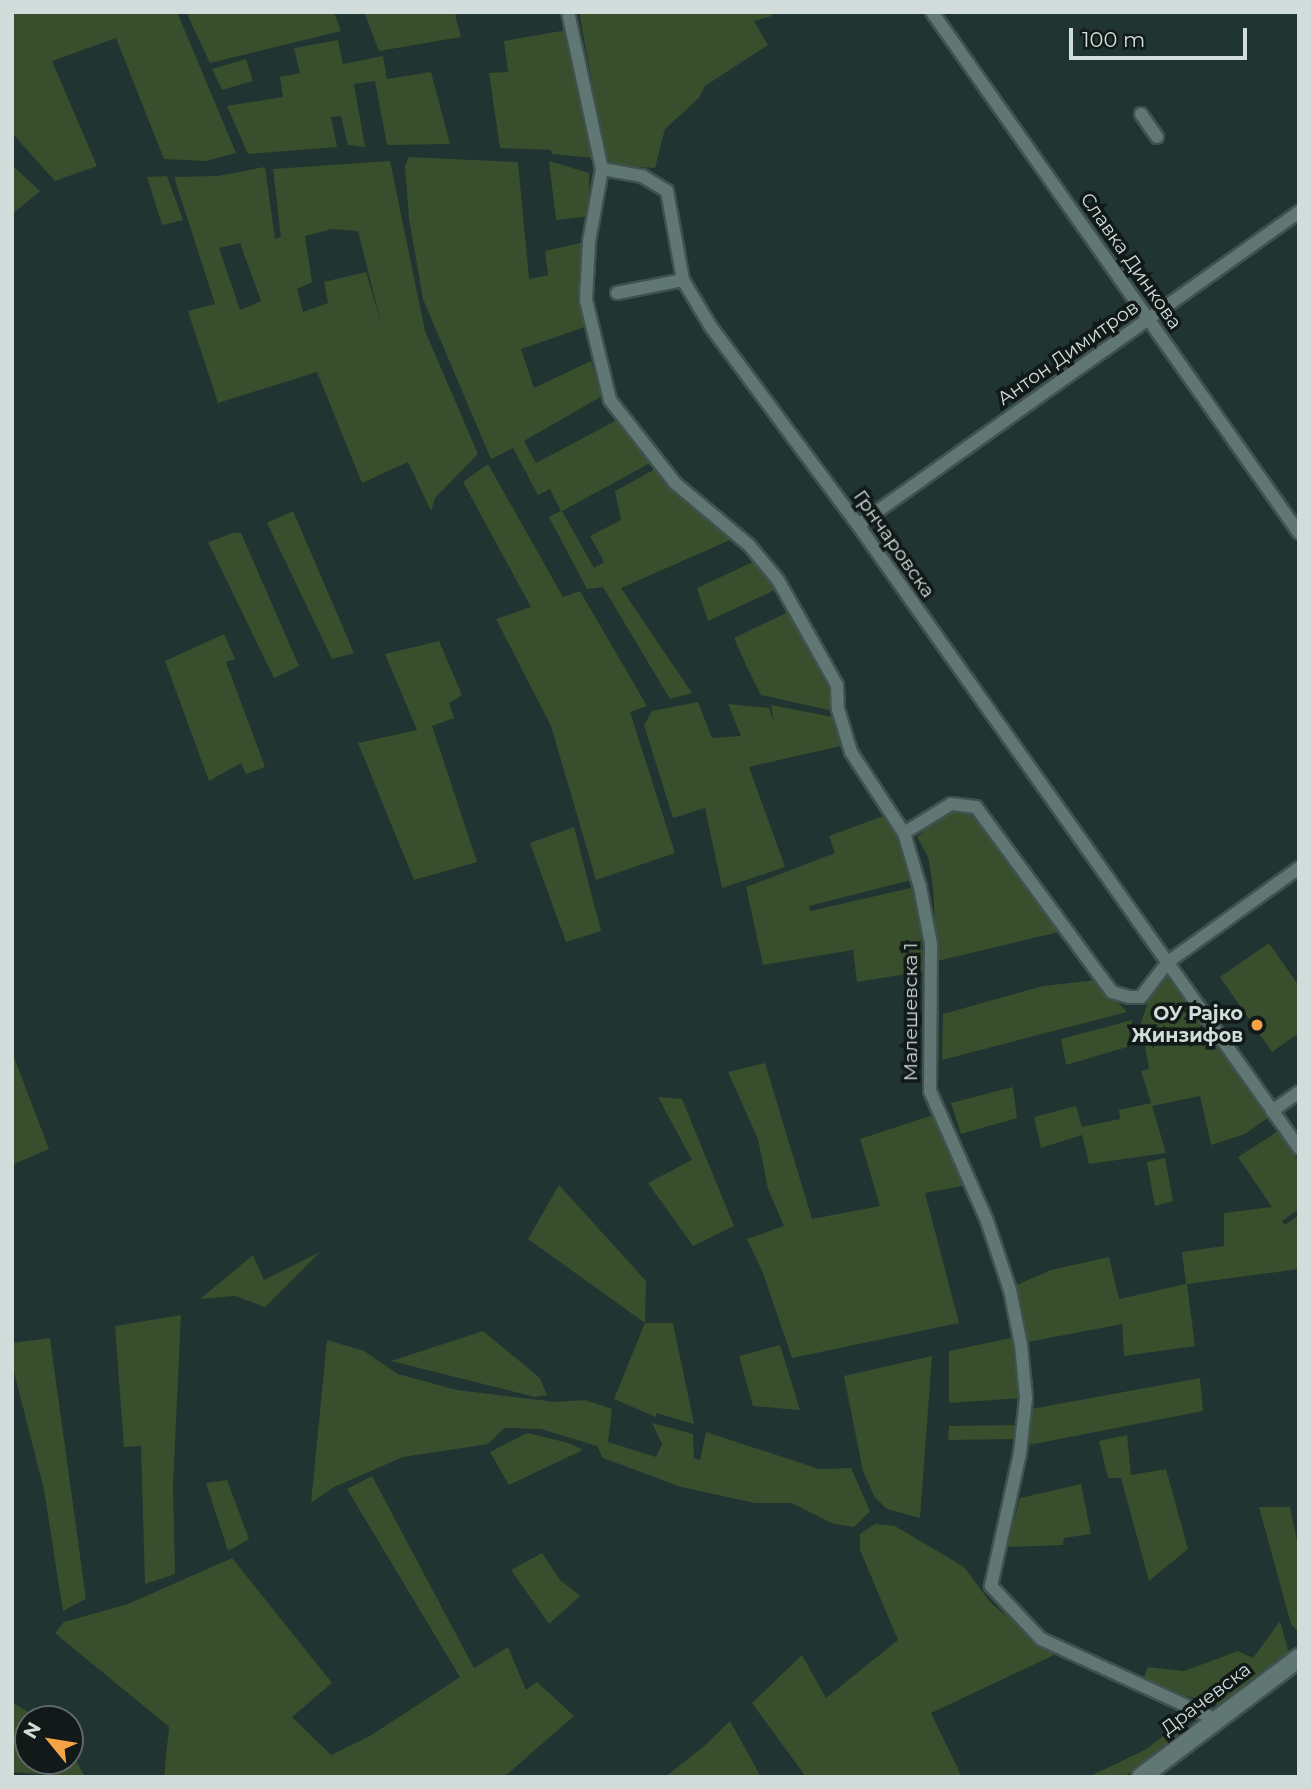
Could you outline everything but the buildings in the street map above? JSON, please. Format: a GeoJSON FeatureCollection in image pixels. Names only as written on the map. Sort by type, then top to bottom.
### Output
{"type":"FeatureCollection","features":[{"type":"Feature","properties":{"kind":"main road","name":"Драчевска"},"geometry":{"type":"LineString","coordinates":[[1141,1777],[1299,1658]]}},
{"type":"Feature","properties":{"kind":"street","name":"Малешевска 1"},"geometry":{"type":"LineString","coordinates":[[568,12],[602,169],[589,242],[586,300],[610,400],[675,483],[749,545],[778,580],[837,685],[838,709],[851,752],[904,833],[932,944],[930,1091],[987,1221],[1010,1290],[1021,1345],[1026,1398],[1020,1458],[991,1586],[1041,1639],[1215,1719]]}},
{"type":"Feature","properties":{"kind":"street","name":"Славка Динкова"},"geometry":{"type":"LineString","coordinates":[[932,12],[1299,533]]}},
{"type":"Feature","properties":{"kind":"street"},"geometry":{"type":"LineString","coordinates":[[1141,114],[1157,137]]}},
{"type":"Feature","properties":{"kind":"street","name":"Грнчаровска"},"geometry":{"type":"LineString","coordinates":[[602,169],[642,176],[667,191],[683,280],[711,327],[858,525],[1299,1148]]}},
{"type":"Feature","properties":{"kind":"street","name":"Антон Димитров"},"geometry":{"type":"LineString","coordinates":[[858,525],[1299,212]]}},
{"type":"Feature","properties":{"kind":"street"},"geometry":{"type":"LineString","coordinates":[[617,293],[683,280]]}},
{"type":"Feature","properties":{"kind":"street"},"geometry":{"type":"LineString","coordinates":[[904,833],[951,804],[971,805],[1112,992],[1141,997],[1168,962],[1299,868]]}},
{"type":"Feature","properties":{"kind":"street"},"geometry":{"type":"LineString","coordinates":[[1272,1111],[1299,1092]]}},
{"type":"Feature","properties":{"kind":"green space"},"geometry":{"type":"Polygon","coordinates":[[[12,12],[177,12],[236,153],[206,161],[164,159],[116,38],[52,61],[97,166],[55,181],[12,133],[12,12]]]}},
{"type":"Feature","properties":{"kind":"green space"},"geometry":{"type":"Polygon","coordinates":[[[186,12],[334,12],[341,31],[210,63],[186,12]]]}},
{"type":"Feature","properties":{"kind":"green space"},"geometry":{"type":"Polygon","coordinates":[[[364,12],[469,12],[455,15],[461,37],[379,51],[364,12]]]}},
{"type":"Feature","properties":{"kind":"green space"},"geometry":{"type":"Polygon","coordinates":[[[579,12],[770,12],[772,16],[754,21],[768,45],[705,86],[699,98],[665,129],[655,168],[612,165],[605,153],[579,12]]]}},
{"type":"Feature","properties":{"kind":"green space"},"geometry":{"type":"Polygon","coordinates":[[[567,30],[595,158],[552,154],[551,150],[500,148],[489,73],[508,72],[504,41],[567,30]]]}},
{"type":"Feature","properties":{"kind":"green space"},"geometry":{"type":"Polygon","coordinates":[[[338,40],[343,64],[383,56],[387,79],[431,72],[450,144],[387,145],[375,81],[354,84],[365,147],[348,145],[341,116],[331,117],[337,147],[248,154],[227,106],[283,97],[280,77],[300,73],[294,48],[338,40]]]}},
{"type":"Feature","properties":{"kind":"green space"},"geometry":{"type":"Polygon","coordinates":[[[246,59],[253,81],[222,90],[212,69],[246,59]]]}},
{"type":"Feature","properties":{"kind":"green space"},"geometry":{"type":"Polygon","coordinates":[[[409,157],[518,162],[529,279],[548,275],[545,251],[588,241],[585,327],[521,349],[534,388],[591,361],[602,396],[524,441],[536,463],[621,418],[650,463],[562,511],[594,568],[604,562],[590,536],[621,520],[615,491],[657,468],[737,537],[621,588],[692,693],[670,699],[603,587],[587,589],[549,517],[561,511],[550,489],[538,495],[513,448],[491,459],[423,299],[409,219],[405,166],[409,157]]]}},
{"type":"Feature","properties":{"kind":"green space"},"geometry":{"type":"Polygon","coordinates":[[[390,161],[425,331],[478,454],[435,498],[431,511],[408,462],[362,483],[317,372],[218,403],[188,311],[215,304],[174,177],[218,176],[265,167],[275,239],[281,237],[273,169],[390,161]],[[332,229],[305,236],[312,282],[297,289],[303,312],[328,303],[324,282],[366,272],[381,323],[358,231],[332,229]],[[240,243],[219,248],[240,310],[261,301],[240,243]]]}},
{"type":"Feature","properties":{"kind":"green space"},"geometry":{"type":"Polygon","coordinates":[[[549,161],[589,173],[590,216],[556,220],[549,161]]]}},
{"type":"Feature","properties":{"kind":"green space"},"geometry":{"type":"Polygon","coordinates":[[[12,165],[40,191],[12,214],[12,165]]]}},
{"type":"Feature","properties":{"kind":"green space"},"geometry":{"type":"Polygon","coordinates":[[[167,176],[183,220],[162,225],[147,177],[167,176]]]}},
{"type":"Feature","properties":{"kind":"green space"},"geometry":{"type":"Polygon","coordinates":[[[488,464],[563,597],[580,591],[647,706],[630,712],[675,853],[596,880],[551,726],[496,619],[531,607],[463,482],[488,464]]]}},
{"type":"Feature","properties":{"kind":"green space"},"geometry":{"type":"Polygon","coordinates":[[[293,511],[354,653],[332,659],[267,523],[293,511]]]}},
{"type":"Feature","properties":{"kind":"green space"},"geometry":{"type":"Polygon","coordinates":[[[233,533],[241,533],[299,666],[274,678],[208,542],[233,533]]]}},
{"type":"Feature","properties":{"kind":"green space"},"geometry":{"type":"Polygon","coordinates":[[[759,559],[779,588],[708,621],[697,588],[759,559]]]}},
{"type":"Feature","properties":{"kind":"green space"},"geometry":{"type":"Polygon","coordinates":[[[794,609],[834,688],[838,712],[761,695],[734,638],[794,609]]]}},
{"type":"Feature","properties":{"kind":"green space"},"geometry":{"type":"Polygon","coordinates":[[[224,634],[235,659],[226,662],[265,767],[246,774],[241,763],[209,781],[165,661],[224,634]]]}},
{"type":"Feature","properties":{"kind":"green space"},"geometry":{"type":"Polygon","coordinates":[[[439,641],[462,695],[449,703],[454,718],[432,726],[477,862],[414,880],[358,743],[417,730],[385,654],[439,641]]]}},
{"type":"Feature","properties":{"kind":"green space"},"geometry":{"type":"Polygon","coordinates":[[[698,702],[712,738],[741,736],[728,704],[769,708],[774,722],[771,705],[838,718],[845,745],[749,767],[785,867],[722,888],[705,808],[673,818],[644,725],[652,711],[698,702]]]}},
{"type":"Feature","properties":{"kind":"green space"},"geometry":{"type":"Polygon","coordinates":[[[964,806],[983,822],[1063,931],[937,961],[933,887],[928,857],[917,837],[950,809],[964,806]]]}},
{"type":"Feature","properties":{"kind":"green space"},"geometry":{"type":"Polygon","coordinates":[[[886,815],[910,857],[915,879],[809,906],[810,911],[915,887],[925,971],[857,982],[853,950],[763,965],[746,887],[835,853],[829,836],[886,815]]]}},
{"type":"Feature","properties":{"kind":"green space"},"geometry":{"type":"Polygon","coordinates":[[[574,827],[601,931],[566,942],[530,843],[574,827]]]}},
{"type":"Feature","properties":{"kind":"green space"},"geometry":{"type":"Polygon","coordinates":[[[1269,943],[1299,986],[1299,1033],[1272,1052],[1220,977],[1269,943]]]}},
{"type":"Feature","properties":{"kind":"green space"},"geometry":{"type":"Polygon","coordinates":[[[1165,974],[1269,1117],[1245,1134],[1211,1145],[1200,1096],[1152,1106],[1166,1153],[1089,1164],[1082,1135],[1041,1148],[1034,1117],[1076,1106],[1082,1127],[1120,1119],[1119,1110],[1151,1103],[1141,1071],[1149,1069],[1141,1023],[1151,993],[1165,974]]]}},
{"type":"Feature","properties":{"kind":"green space"},"geometry":{"type":"Polygon","coordinates":[[[1097,980],[1127,1012],[942,1060],[943,1014],[1043,986],[1097,980]]]}},
{"type":"Feature","properties":{"kind":"green space"},"geometry":{"type":"Polygon","coordinates":[[[1132,1020],[1127,1047],[1066,1065],[1061,1039],[1132,1020]]]}},
{"type":"Feature","properties":{"kind":"green space"},"geometry":{"type":"Polygon","coordinates":[[[12,1052],[49,1149],[12,1165],[12,1052]]]}},
{"type":"Feature","properties":{"kind":"green space"},"geometry":{"type":"Polygon","coordinates":[[[765,1063],[812,1219],[880,1206],[860,1139],[933,1115],[968,1185],[925,1193],[959,1323],[792,1358],[763,1273],[747,1239],[784,1226],[768,1189],[758,1139],[728,1072],[765,1063]]]}},
{"type":"Feature","properties":{"kind":"green space"},"geometry":{"type":"Polygon","coordinates":[[[1013,1087],[1017,1118],[961,1134],[951,1103],[1013,1087]]]}},
{"type":"Feature","properties":{"kind":"green space"},"geometry":{"type":"Polygon","coordinates":[[[658,1097],[682,1099],[734,1226],[693,1246],[648,1183],[692,1160],[658,1097]]]}},
{"type":"Feature","properties":{"kind":"green space"},"geometry":{"type":"Polygon","coordinates":[[[1278,1131],[1299,1161],[1299,1209],[1282,1221],[1285,1225],[1299,1215],[1299,1269],[1187,1284],[1195,1346],[1124,1356],[1122,1324],[1028,1342],[1014,1286],[1051,1270],[1109,1257],[1119,1299],[1186,1284],[1182,1252],[1224,1246],[1224,1213],[1272,1207],[1238,1157],[1278,1131]]]}},
{"type":"Feature","properties":{"kind":"green space"},"geometry":{"type":"Polygon","coordinates":[[[1165,1158],[1173,1201],[1155,1206],[1147,1162],[1165,1158]]]}},
{"type":"Feature","properties":{"kind":"green space"},"geometry":{"type":"Polygon","coordinates":[[[559,1185],[646,1281],[645,1323],[528,1239],[559,1185]]]}},
{"type":"Feature","properties":{"kind":"green space"},"geometry":{"type":"Polygon","coordinates":[[[320,1252],[265,1307],[235,1296],[200,1299],[253,1255],[264,1280],[320,1252]]]}},
{"type":"Feature","properties":{"kind":"green space"},"geometry":{"type":"Polygon","coordinates":[[[181,1315],[173,1486],[175,1574],[145,1584],[141,1446],[124,1447],[115,1326],[181,1315]]]}},
{"type":"Feature","properties":{"kind":"green space"},"geometry":{"type":"Polygon","coordinates":[[[645,1323],[673,1323],[694,1424],[656,1413],[656,1417],[614,1399],[645,1323]]]}},
{"type":"Feature","properties":{"kind":"green space"},"geometry":{"type":"Polygon","coordinates":[[[483,1331],[540,1378],[547,1395],[535,1397],[391,1361],[483,1331]]]}},
{"type":"Feature","properties":{"kind":"green space"},"geometry":{"type":"Polygon","coordinates":[[[1016,1337],[1022,1398],[949,1403],[949,1351],[1016,1337]]]}},
{"type":"Feature","properties":{"kind":"green space"},"geometry":{"type":"Polygon","coordinates":[[[50,1338],[86,1599],[63,1611],[44,1490],[12,1364],[12,1343],[50,1338]]]}},
{"type":"Feature","properties":{"kind":"green space"},"geometry":{"type":"Polygon","coordinates":[[[327,1340],[364,1351],[398,1374],[457,1390],[556,1402],[585,1400],[612,1409],[608,1442],[656,1457],[662,1444],[652,1423],[693,1434],[694,1458],[700,1460],[706,1432],[819,1469],[851,1468],[870,1511],[854,1527],[834,1524],[792,1503],[755,1503],[681,1487],[603,1458],[597,1446],[541,1429],[504,1428],[488,1444],[403,1457],[334,1487],[311,1503],[327,1340]]]}},
{"type":"Feature","properties":{"kind":"green space"},"geometry":{"type":"Polygon","coordinates":[[[780,1345],[800,1410],[753,1406],[739,1356],[780,1345]]]}},
{"type":"Feature","properties":{"kind":"green space"},"geometry":{"type":"Polygon","coordinates":[[[932,1356],[920,1518],[887,1509],[874,1496],[863,1471],[844,1376],[932,1356]]]}},
{"type":"Feature","properties":{"kind":"green space"},"geometry":{"type":"Polygon","coordinates":[[[1200,1378],[1203,1411],[1029,1445],[1031,1409],[1200,1378]]]}},
{"type":"Feature","properties":{"kind":"green space"},"geometry":{"type":"Polygon","coordinates":[[[1020,1425],[1018,1439],[948,1440],[949,1426],[1020,1425]]]}},
{"type":"Feature","properties":{"kind":"green space"},"geometry":{"type":"Polygon","coordinates":[[[527,1433],[569,1443],[583,1450],[509,1485],[490,1452],[527,1433]]]}},
{"type":"Feature","properties":{"kind":"green space"},"geometry":{"type":"Polygon","coordinates":[[[1127,1435],[1131,1475],[1166,1469],[1188,1549],[1149,1581],[1121,1478],[1108,1478],[1099,1441],[1127,1435]]]}},
{"type":"Feature","properties":{"kind":"green space"},"geometry":{"type":"Polygon","coordinates":[[[372,1476],[474,1668],[508,1647],[526,1690],[537,1682],[574,1716],[504,1777],[164,1777],[169,1727],[55,1633],[64,1622],[128,1604],[232,1558],[332,1683],[292,1717],[331,1755],[370,1736],[460,1677],[347,1489],[372,1476]]]}},
{"type":"Feature","properties":{"kind":"green space"},"geometry":{"type":"Polygon","coordinates":[[[227,1480],[249,1539],[228,1551],[206,1483],[227,1480]]]}},
{"type":"Feature","properties":{"kind":"green space"},"geometry":{"type":"Polygon","coordinates":[[[1081,1484],[1091,1534],[1064,1538],[1063,1545],[1007,1547],[1020,1498],[1081,1484]]]}},
{"type":"Feature","properties":{"kind":"green space"},"geometry":{"type":"Polygon","coordinates":[[[1259,1507],[1290,1507],[1299,1550],[1299,1633],[1291,1624],[1259,1507]]]}},
{"type":"Feature","properties":{"kind":"green space"},"geometry":{"type":"Polygon","coordinates":[[[875,1524],[895,1526],[964,1567],[991,1603],[1054,1655],[931,1713],[962,1777],[806,1777],[752,1703],[802,1655],[826,1698],[898,1640],[860,1550],[860,1534],[875,1524]]]}},
{"type":"Feature","properties":{"kind":"green space"},"geometry":{"type":"Polygon","coordinates":[[[542,1553],[560,1580],[580,1596],[549,1624],[511,1570],[542,1553]]]}},
{"type":"Feature","properties":{"kind":"green space"},"geometry":{"type":"Polygon","coordinates":[[[1280,1621],[1290,1657],[1218,1705],[1142,1683],[1148,1667],[1184,1671],[1238,1651],[1253,1658],[1280,1621]]]}},
{"type":"Feature","properties":{"kind":"green space"},"geometry":{"type":"Polygon","coordinates":[[[12,1702],[17,1705],[14,1705],[12,1772],[12,1702]]]}},
{"type":"Feature","properties":{"kind":"green space"},"geometry":{"type":"Polygon","coordinates":[[[1184,1720],[1191,1722],[1183,1732],[1124,1777],[1088,1777],[1145,1750],[1184,1720]]]}},
{"type":"Feature","properties":{"kind":"green space"},"geometry":{"type":"Polygon","coordinates":[[[730,1721],[761,1777],[665,1777],[703,1747],[730,1721]]]}},
{"type":"Feature","properties":{"kind":"place","name":"ОУ Рајко Жинзифов"},"geometry":{"type":"Point","coordinates":[1257,1025]}}]}
